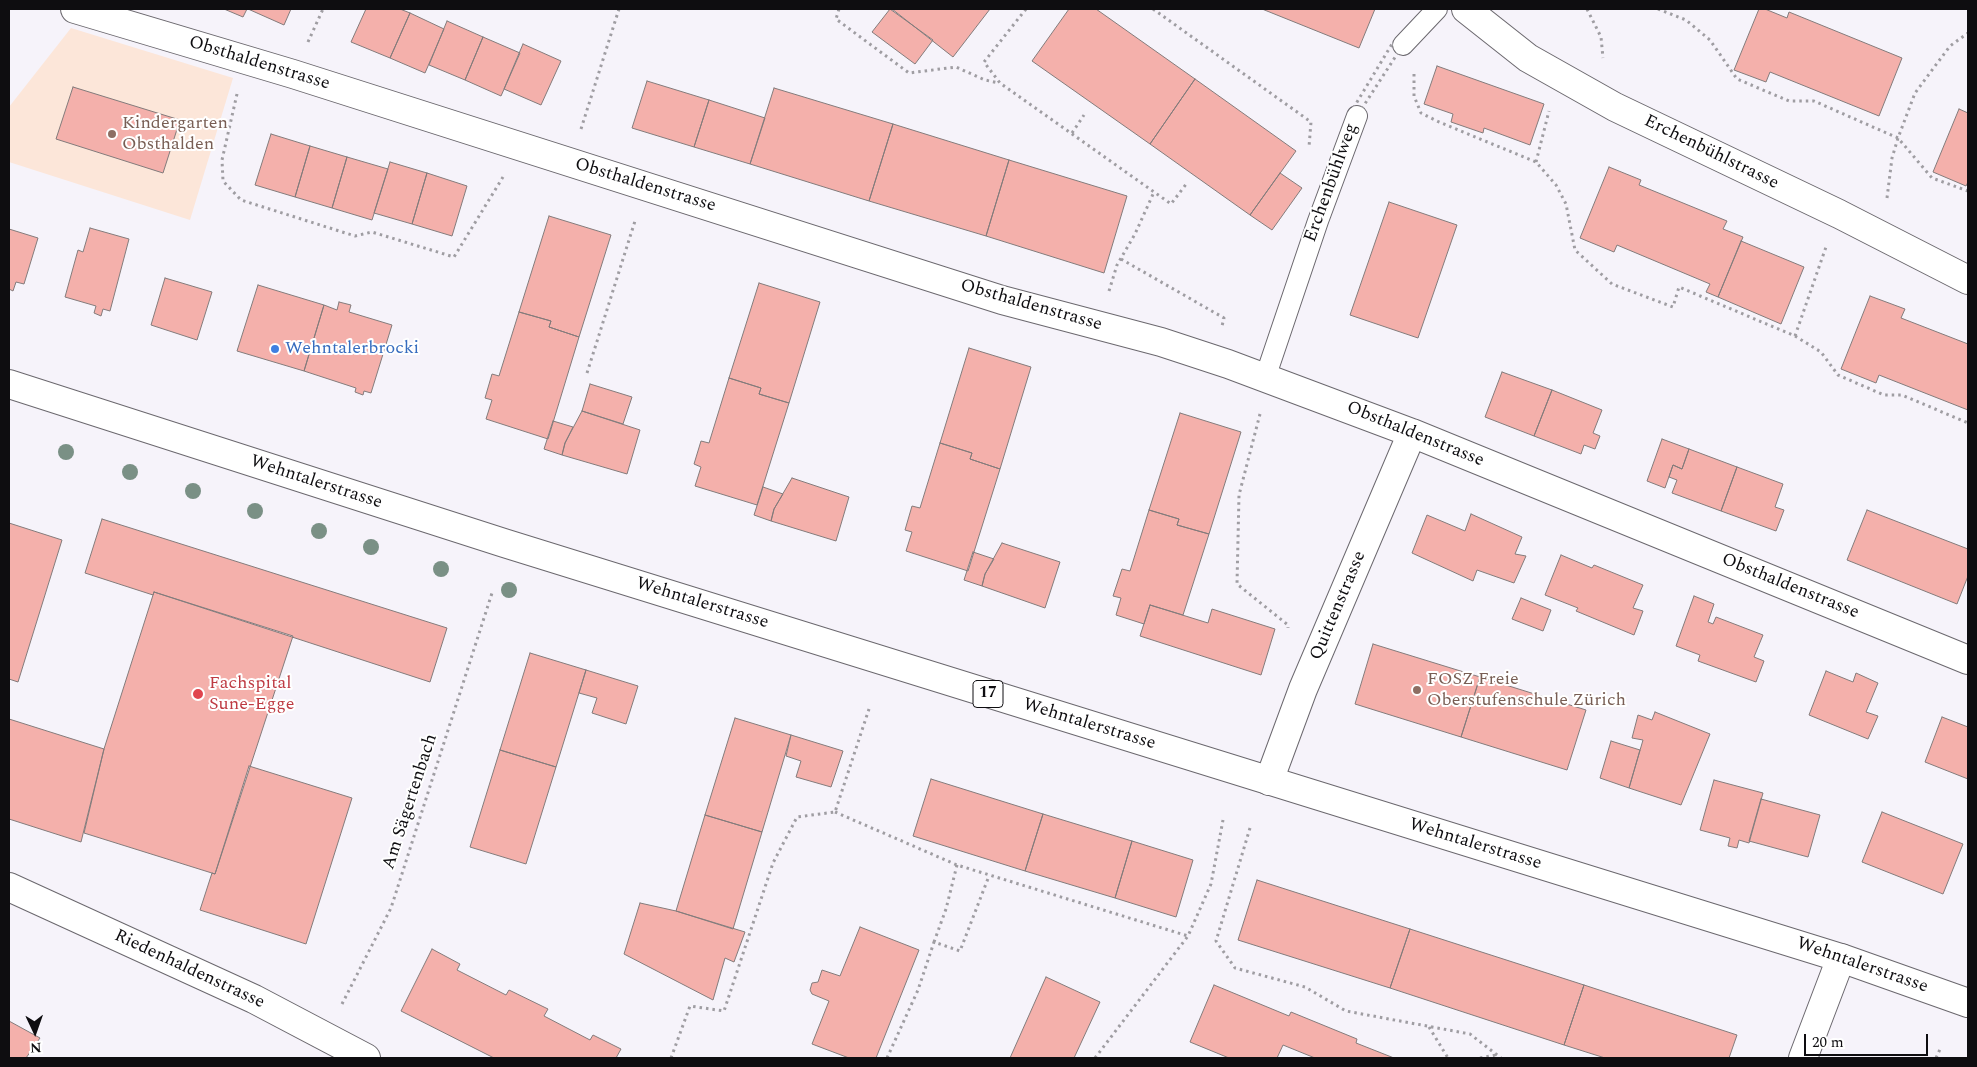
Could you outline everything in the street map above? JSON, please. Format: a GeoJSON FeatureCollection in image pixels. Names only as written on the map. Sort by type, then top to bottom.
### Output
{"type":"FeatureCollection","features":[{"type":"Feature","properties":{"kind":"street","name":"Obsthaldenstrasse"},"geometry":{"type":"LineString","coordinates":[[74,9],[246,60],[1002,300],[1161,342],[1211,358],[1412,433],[1968,660]]}},
{"type":"Feature","properties":{"kind":"street","name":"Erchenbühlstrasse"},"geometry":{"type":"LineString","coordinates":[[1466,9],[1528,58],[1615,107],[1839,214],[1968,280]]}},
{"type":"Feature","properties":{"kind":"street","name":"Wehntalerstrasse"},"geometry":{"type":"LineString","coordinates":[[9,384],[486,537],[1841,958],[1968,1003]]}},
{"type":"Feature","properties":{"kind":"street","name":"Quittenstrasse"},"geometry":{"type":"LineString","coordinates":[[1269,781],[1303,688],[1412,433]]}},
{"type":"Feature","properties":{"kind":"street","name":"Riedenhaldenstrasse"},"geometry":{"type":"LineString","coordinates":[[9,887],[254,999],[366,1058]]}},
{"type":"Feature","properties":{"kind":"street"},"geometry":{"type":"LineString","coordinates":[[1803,1058],[1841,958]]}},
{"type":"Feature","properties":{"kind":"lane"},"geometry":{"type":"LineString","coordinates":[[1401,43],[1437,9]]}},
{"type":"Feature","properties":{"kind":"lane","name":"Erchenbühlweg"},"geometry":{"type":"LineString","coordinates":[[1265,378],[1355,111]]}},
{"type":"Feature","properties":{"kind":"path"},"geometry":{"type":"LineString","coordinates":[[569,162],[591,103],[619,9]]}},
{"type":"Feature","properties":{"kind":"path"},"geometry":{"type":"LineString","coordinates":[[839,9],[836,19],[909,73],[956,67],[985,80],[1000,83]]}},
{"type":"Feature","properties":{"kind":"path"},"geometry":{"type":"LineString","coordinates":[[1026,9],[984,62],[1000,83],[1171,204],[1187,183]]}},
{"type":"Feature","properties":{"kind":"path"},"geometry":{"type":"LineString","coordinates":[[1153,9],[1311,122],[1309,150]]}},
{"type":"Feature","properties":{"kind":"path"},"geometry":{"type":"LineString","coordinates":[[1587,9],[1601,37],[1603,62]]}},
{"type":"Feature","properties":{"kind":"path"},"geometry":{"type":"LineString","coordinates":[[1658,9],[1686,20],[1710,40],[1737,79],[1789,101],[1814,101],[1898,138],[1932,178],[1968,191]]}},
{"type":"Feature","properties":{"kind":"path"},"geometry":{"type":"LineString","coordinates":[[1887,201],[1892,158],[1915,93],[1950,46],[1968,33]]}},
{"type":"Feature","properties":{"kind":"path"},"geometry":{"type":"LineString","coordinates":[[1401,43],[1413,56],[1414,96],[1422,113],[1439,122],[1536,162],[1556,185],[1566,204],[1575,250],[1612,284],[1672,307],[1680,287],[1795,336],[1821,352],[1838,375],[1884,395],[1902,395],[1968,423]]}},
{"type":"Feature","properties":{"kind":"path","name":"Erchenbühlweg"},"geometry":{"type":"LineString","coordinates":[[1355,111],[1401,43]]}},
{"type":"Feature","properties":{"kind":"path","name":"Erchenbühlweg"},"geometry":{"type":"LineString","coordinates":[[1355,111],[1401,43]]}},
{"type":"Feature","properties":{"kind":"path"},"geometry":{"type":"LineString","coordinates":[[246,60],[222,160],[223,181],[241,200],[355,236],[372,232],[454,257],[521,147]]}},
{"type":"Feature","properties":{"kind":"path"},"geometry":{"type":"LineString","coordinates":[[1536,162],[1550,108]]}},
{"type":"Feature","properties":{"kind":"path"},"geometry":{"type":"LineString","coordinates":[[1072,133],[1084,115]]}},
{"type":"Feature","properties":{"kind":"path"},"geometry":{"type":"LineString","coordinates":[[588,373],[646,187]]}},
{"type":"Feature","properties":{"kind":"path"},"geometry":{"type":"LineString","coordinates":[[1114,277],[1154,192]]}},
{"type":"Feature","properties":{"kind":"path"},"geometry":{"type":"LineString","coordinates":[[1795,336],[1826,246]]}},
{"type":"Feature","properties":{"kind":"path"},"geometry":{"type":"LineString","coordinates":[[1121,259],[1224,318],[1211,358]]}},
{"type":"Feature","properties":{"kind":"path"},"geometry":{"type":"LineString","coordinates":[[1265,378],[1263,404],[1239,496],[1237,584],[1288,625],[1287,634]]}},
{"type":"Feature","properties":{"kind":"path","name":"Am Sägertenbach"},"geometry":{"type":"LineString","coordinates":[[338,1012],[391,908],[492,593]]}},
{"type":"Feature","properties":{"kind":"path"},"geometry":{"type":"LineString","coordinates":[[835,812],[870,708]]}},
{"type":"Feature","properties":{"kind":"path"},"geometry":{"type":"LineString","coordinates":[[671,1058],[690,1006],[724,1011],[773,863],[797,818],[835,812],[956,865],[1188,936]]}},
{"type":"Feature","properties":{"kind":"path"},"geometry":{"type":"LineString","coordinates":[[1095,1058],[1188,936],[1211,884],[1223,820]]}},
{"type":"Feature","properties":{"kind":"path"},"geometry":{"type":"LineString","coordinates":[[1250,828],[1216,941],[1235,968],[1305,987],[1346,1012],[1470,1034],[1501,1058]]}},
{"type":"Feature","properties":{"kind":"path"},"geometry":{"type":"LineString","coordinates":[[887,1058],[918,990],[946,909],[956,865]]}},
{"type":"Feature","properties":{"kind":"path"},"geometry":{"type":"LineString","coordinates":[[934,942],[960,951],[989,876]]}},
{"type":"Feature","properties":{"kind":"path"},"geometry":{"type":"LineString","coordinates":[[1428,1026],[1448,1058]]}},
{"type":"Feature","properties":{"kind":"path"},"geometry":{"type":"LineString","coordinates":[[1936,1058],[1941,1047]]}},
{"type":"Feature","properties":{"kind":"path"},"geometry":{"type":"LineString","coordinates":[[1480,1058],[1496,1055]]}},
{"type":"Feature","properties":{"kind":"shaded area","name":"Kindergarten Obsthalden"},"geometry":{"type":"Polygon","coordinates":[[[71,28],[233,78],[190,220],[9,162],[9,107],[71,28]]]}},
{"type":"Feature","properties":{"kind":"building"},"geometry":{"type":"Polygon","coordinates":[[[224,9],[247,9],[243,17],[224,9]]]}},
{"type":"Feature","properties":{"kind":"building"},"geometry":{"type":"Polygon","coordinates":[[[248,9],[291,9],[284,25],[248,9]]]}},
{"type":"Feature","properties":{"kind":"building"},"geometry":{"type":"Polygon","coordinates":[[[366,9],[400,9],[410,13],[390,58],[351,42],[366,9]]]}},
{"type":"Feature","properties":{"kind":"building"},"geometry":{"type":"Polygon","coordinates":[[[890,9],[933,40],[915,64],[872,32],[890,9]]]}},
{"type":"Feature","properties":{"kind":"building"},"geometry":{"type":"Polygon","coordinates":[[[892,9],[990,9],[953,57],[892,9]]]}},
{"type":"Feature","properties":{"kind":"building"},"geometry":{"type":"Polygon","coordinates":[[[1069,9],[1096,9],[1195,79],[1150,144],[1032,61],[1069,9]]]}},
{"type":"Feature","properties":{"kind":"building"},"geometry":{"type":"Polygon","coordinates":[[[1262,9],[1375,9],[1359,48],[1262,9]]]}},
{"type":"Feature","properties":{"kind":"building"},"geometry":{"type":"Polygon","coordinates":[[[1759,9],[1765,9],[1787,18],[1789,12],[1902,58],[1879,116],[1770,72],[1766,82],[1734,70],[1759,9]]]}},
{"type":"Feature","properties":{"kind":"building"},"geometry":{"type":"Polygon","coordinates":[[[410,13],[444,29],[425,73],[390,58],[410,13]]]}},
{"type":"Feature","properties":{"kind":"building"},"geometry":{"type":"Polygon","coordinates":[[[447,21],[483,37],[465,80],[429,65],[447,21]]]}},
{"type":"Feature","properties":{"kind":"building"},"geometry":{"type":"Polygon","coordinates":[[[483,37],[520,53],[501,96],[465,80],[483,37]]]}},
{"type":"Feature","properties":{"kind":"building"},"geometry":{"type":"Polygon","coordinates":[[[523,44],[561,61],[541,105],[504,89],[523,44]]]}},
{"type":"Feature","properties":{"kind":"building"},"geometry":{"type":"Polygon","coordinates":[[[1437,66],[1544,104],[1530,145],[1484,128],[1483,133],[1451,122],[1453,114],[1424,104],[1437,66]]]}},
{"type":"Feature","properties":{"kind":"building"},"geometry":{"type":"Polygon","coordinates":[[[1195,79],[1296,151],[1250,215],[1150,144],[1195,79]]]}},
{"type":"Feature","properties":{"kind":"building"},"geometry":{"type":"Polygon","coordinates":[[[647,81],[709,100],[694,147],[632,128],[647,81]]]}},
{"type":"Feature","properties":{"kind":"building","name":"Kindergarten Obsthalden"},"geometry":{"type":"Polygon","coordinates":[[[73,87],[180,120],[163,173],[56,139],[73,87]]]}},
{"type":"Feature","properties":{"kind":"building"},"geometry":{"type":"Polygon","coordinates":[[[774,88],[893,124],[869,201],[750,164],[774,88]]]}},
{"type":"Feature","properties":{"kind":"building"},"geometry":{"type":"Polygon","coordinates":[[[709,100],[765,118],[750,164],[694,147],[709,100]]]}},
{"type":"Feature","properties":{"kind":"building"},"geometry":{"type":"Polygon","coordinates":[[[1959,109],[1968,113],[1968,182],[1966,186],[1933,172],[1959,109]]]}},
{"type":"Feature","properties":{"kind":"building"},"geometry":{"type":"Polygon","coordinates":[[[893,124],[1009,160],[986,236],[869,201],[893,124]]]}},
{"type":"Feature","properties":{"kind":"building"},"geometry":{"type":"Polygon","coordinates":[[[271,134],[310,146],[295,197],[255,185],[271,134]]]}},
{"type":"Feature","properties":{"kind":"building"},"geometry":{"type":"Polygon","coordinates":[[[310,146],[347,157],[332,208],[295,197],[310,146]]]}},
{"type":"Feature","properties":{"kind":"building"},"geometry":{"type":"Polygon","coordinates":[[[347,157],[388,169],[372,220],[332,208],[347,157]]]}},
{"type":"Feature","properties":{"kind":"building"},"geometry":{"type":"Polygon","coordinates":[[[1009,160],[1127,196],[1104,273],[986,236],[1009,160]]]}},
{"type":"Feature","properties":{"kind":"building"},"geometry":{"type":"Polygon","coordinates":[[[390,162],[427,173],[412,224],[374,213],[390,162]]]}},
{"type":"Feature","properties":{"kind":"building"},"geometry":{"type":"Polygon","coordinates":[[[1609,167],[1641,180],[1639,185],[1727,221],[1723,229],[1743,237],[1718,297],[1706,292],[1710,284],[1617,245],[1614,252],[1580,238],[1609,167]]]}},
{"type":"Feature","properties":{"kind":"building"},"geometry":{"type":"Polygon","coordinates":[[[427,173],[467,186],[452,236],[412,224],[427,173]]]}},
{"type":"Feature","properties":{"kind":"building"},"geometry":{"type":"Polygon","coordinates":[[[1280,173],[1302,188],[1272,230],[1250,215],[1280,173]]]}},
{"type":"Feature","properties":{"kind":"building"},"geometry":{"type":"Polygon","coordinates":[[[1389,202],[1457,225],[1418,338],[1350,315],[1389,202]]]}},
{"type":"Feature","properties":{"kind":"building"},"geometry":{"type":"Polygon","coordinates":[[[549,216],[611,235],[579,337],[549,327],[551,321],[519,312],[549,216]]]}},
{"type":"Feature","properties":{"kind":"building"},"geometry":{"type":"Polygon","coordinates":[[[90,228],[129,239],[110,311],[103,309],[101,316],[94,313],[96,306],[65,297],[78,250],[83,252],[90,228]]]}},
{"type":"Feature","properties":{"kind":"building"},"geometry":{"type":"Polygon","coordinates":[[[9,229],[38,238],[24,284],[16,282],[13,291],[9,289],[9,229]]]}},
{"type":"Feature","properties":{"kind":"building"},"geometry":{"type":"Polygon","coordinates":[[[1741,241],[1804,267],[1781,324],[1718,297],[1741,241]]]}},
{"type":"Feature","properties":{"kind":"building"},"geometry":{"type":"Polygon","coordinates":[[[165,278],[212,292],[197,340],[151,325],[165,278]]]}},
{"type":"Feature","properties":{"kind":"building"},"geometry":{"type":"Polygon","coordinates":[[[759,283],[820,302],[789,403],[759,394],[761,388],[729,378],[759,283]]]}},
{"type":"Feature","properties":{"kind":"building"},"geometry":{"type":"Polygon","coordinates":[[[258,285],[324,305],[304,371],[237,351],[258,285]]]}},
{"type":"Feature","properties":{"kind":"building"},"geometry":{"type":"Polygon","coordinates":[[[1870,296],[1905,309],[1901,318],[1968,344],[1968,410],[1879,375],[1876,383],[1841,369],[1870,296]]]}},
{"type":"Feature","properties":{"kind":"building"},"geometry":{"type":"Polygon","coordinates":[[[339,302],[351,305],[349,312],[392,325],[371,393],[364,391],[363,395],[355,392],[356,388],[304,371],[324,305],[337,310],[339,302]]]}},
{"type":"Feature","properties":{"kind":"building"},"geometry":{"type":"Polygon","coordinates":[[[519,312],[551,321],[549,327],[579,337],[548,439],[486,419],[492,400],[485,398],[492,374],[499,376],[519,312]]]}},
{"type":"Feature","properties":{"kind":"building"},"geometry":{"type":"Polygon","coordinates":[[[969,348],[1031,367],[1000,469],[970,459],[972,453],[940,443],[969,348]]]}},
{"type":"Feature","properties":{"kind":"building"},"geometry":{"type":"Polygon","coordinates":[[[1502,372],[1552,390],[1534,436],[1485,417],[1502,372]]]}},
{"type":"Feature","properties":{"kind":"building"},"geometry":{"type":"Polygon","coordinates":[[[729,378],[761,388],[759,394],[789,403],[757,505],[695,486],[701,467],[694,464],[701,441],[709,443],[729,378]]]}},
{"type":"Feature","properties":{"kind":"building"},"geometry":{"type":"Polygon","coordinates":[[[590,384],[632,397],[623,424],[582,411],[590,384]]]}},
{"type":"Feature","properties":{"kind":"building"},"geometry":{"type":"Polygon","coordinates":[[[1552,390],[1602,410],[1593,433],[1600,436],[1595,449],[1584,445],[1581,454],[1534,436],[1552,390]]]}},
{"type":"Feature","properties":{"kind":"building"},"geometry":{"type":"Polygon","coordinates":[[[582,411],[640,430],[627,474],[562,455],[565,443],[582,411]]]}},
{"type":"Feature","properties":{"kind":"building"},"geometry":{"type":"Polygon","coordinates":[[[1180,413],[1241,432],[1209,534],[1177,525],[1179,519],[1149,510],[1180,413]]]}},
{"type":"Feature","properties":{"kind":"building"},"geometry":{"type":"Polygon","coordinates":[[[553,421],[573,427],[565,443],[562,455],[544,449],[553,421]]]}},
{"type":"Feature","properties":{"kind":"building"},"geometry":{"type":"Polygon","coordinates":[[[1662,439],[1689,449],[1682,469],[1673,465],[1665,488],[1647,481],[1662,439]]]}},
{"type":"Feature","properties":{"kind":"building"},"geometry":{"type":"Polygon","coordinates":[[[940,443],[972,453],[970,459],[1000,469],[968,571],[906,551],[912,532],[905,530],[912,506],[920,508],[940,443]]]}},
{"type":"Feature","properties":{"kind":"building"},"geometry":{"type":"Polygon","coordinates":[[[1689,449],[1737,467],[1721,511],[1672,493],[1677,480],[1669,477],[1673,465],[1682,469],[1689,449]]]}},
{"type":"Feature","properties":{"kind":"building"},"geometry":{"type":"Polygon","coordinates":[[[1737,467],[1783,484],[1775,507],[1784,510],[1776,531],[1721,511],[1737,467]]]}},
{"type":"Feature","properties":{"kind":"building"},"geometry":{"type":"Polygon","coordinates":[[[792,478],[849,497],[836,541],[771,521],[774,509],[792,478]]]}},
{"type":"Feature","properties":{"kind":"building"},"geometry":{"type":"Polygon","coordinates":[[[763,487],[783,494],[774,509],[771,521],[754,515],[763,487]]]}},
{"type":"Feature","properties":{"kind":"building"},"geometry":{"type":"Polygon","coordinates":[[[1149,510],[1179,519],[1177,525],[1209,534],[1183,615],[1150,605],[1144,624],[1116,615],[1121,598],[1113,596],[1122,569],[1130,571],[1149,510]]]}},
{"type":"Feature","properties":{"kind":"building"},"geometry":{"type":"Polygon","coordinates":[[[1867,510],[1968,549],[1968,576],[1957,604],[1847,560],[1867,510]]]}},
{"type":"Feature","properties":{"kind":"building"},"geometry":{"type":"Polygon","coordinates":[[[1471,514],[1522,537],[1515,554],[1526,556],[1514,583],[1477,570],[1473,581],[1412,553],[1427,515],[1465,531],[1471,514]]]}},
{"type":"Feature","properties":{"kind":"building"},"geometry":{"type":"Polygon","coordinates":[[[102,519],[447,628],[430,682],[154,592],[153,595],[85,573],[102,519]]]}},
{"type":"Feature","properties":{"kind":"building"},"geometry":{"type":"Polygon","coordinates":[[[9,523],[62,540],[18,682],[9,679],[9,523]]]}},
{"type":"Feature","properties":{"kind":"building"},"geometry":{"type":"Polygon","coordinates":[[[1002,543],[1060,562],[1045,608],[982,586],[985,574],[1002,543]]]}},
{"type":"Feature","properties":{"kind":"building"},"geometry":{"type":"Polygon","coordinates":[[[973,552],[994,559],[985,574],[982,586],[964,580],[973,552]]]}},
{"type":"Feature","properties":{"kind":"building"},"geometry":{"type":"Polygon","coordinates":[[[1561,555],[1592,568],[1594,565],[1643,585],[1633,608],[1643,611],[1634,635],[1576,611],[1578,608],[1545,595],[1561,555]]]}},
{"type":"Feature","properties":{"kind":"building","name":"Fachspital Sune-Egge"},"geometry":{"type":"Polygon","coordinates":[[[154,592],[293,636],[215,874],[84,833],[104,749],[154,592]]]}},
{"type":"Feature","properties":{"kind":"building"},"geometry":{"type":"Polygon","coordinates":[[[1694,596],[1714,604],[1708,622],[1713,624],[1716,617],[1763,635],[1754,657],[1764,661],[1756,682],[1698,661],[1700,655],[1676,646],[1694,596]]]}},
{"type":"Feature","properties":{"kind":"building"},"geometry":{"type":"Polygon","coordinates":[[[1521,598],[1551,610],[1543,631],[1512,619],[1521,598]]]}},
{"type":"Feature","properties":{"kind":"building"},"geometry":{"type":"Polygon","coordinates":[[[1150,605],[1208,623],[1212,609],[1275,629],[1261,675],[1140,636],[1150,605]]]}},
{"type":"Feature","properties":{"kind":"building","name":"FOSZ Freie Oberstufenschule Zürich"},"geometry":{"type":"Polygon","coordinates":[[[1373,644],[1480,677],[1461,737],[1355,704],[1373,644]]]}},
{"type":"Feature","properties":{"kind":"building"},"geometry":{"type":"Polygon","coordinates":[[[530,653],[586,670],[556,767],[500,750],[530,653]]]}},
{"type":"Feature","properties":{"kind":"building"},"geometry":{"type":"Polygon","coordinates":[[[586,670],[638,686],[626,724],[592,713],[597,698],[579,693],[586,670]]]}},
{"type":"Feature","properties":{"kind":"building"},"geometry":{"type":"Polygon","coordinates":[[[1826,671],[1853,682],[1856,673],[1878,683],[1866,712],[1878,716],[1868,739],[1809,715],[1826,671]]]}},
{"type":"Feature","properties":{"kind":"building"},"geometry":{"type":"Polygon","coordinates":[[[1480,677],[1586,710],[1567,770],[1461,737],[1480,677]]]}},
{"type":"Feature","properties":{"kind":"building"},"geometry":{"type":"Polygon","coordinates":[[[1655,712],[1710,734],[1681,805],[1629,788],[1643,740],[1632,738],[1638,715],[1652,720],[1655,712]]]}},
{"type":"Feature","properties":{"kind":"building"},"geometry":{"type":"Polygon","coordinates":[[[1942,717],[1968,727],[1968,779],[1925,762],[1942,717]]]}},
{"type":"Feature","properties":{"kind":"building"},"geometry":{"type":"Polygon","coordinates":[[[735,718],[791,735],[762,832],[705,815],[735,718]]]}},
{"type":"Feature","properties":{"kind":"building"},"geometry":{"type":"Polygon","coordinates":[[[9,719],[104,749],[81,842],[9,819],[9,719]]]}},
{"type":"Feature","properties":{"kind":"building"},"geometry":{"type":"Polygon","coordinates":[[[791,735],[843,751],[831,787],[796,777],[801,761],[786,756],[791,735]]]}},
{"type":"Feature","properties":{"kind":"building"},"geometry":{"type":"Polygon","coordinates":[[[1611,741],[1640,750],[1629,788],[1600,778],[1611,741]]]}},
{"type":"Feature","properties":{"kind":"building"},"geometry":{"type":"Polygon","coordinates":[[[500,750],[556,767],[526,864],[470,847],[500,750]]]}},
{"type":"Feature","properties":{"kind":"building"},"geometry":{"type":"Polygon","coordinates":[[[249,766],[352,798],[306,944],[200,910],[212,873],[215,874],[249,766]]]}},
{"type":"Feature","properties":{"kind":"building"},"geometry":{"type":"Polygon","coordinates":[[[931,779],[1043,814],[1025,871],[913,836],[931,779]]]}},
{"type":"Feature","properties":{"kind":"building"},"geometry":{"type":"Polygon","coordinates":[[[1714,780],[1763,793],[1749,843],[1739,840],[1737,848],[1728,846],[1730,838],[1700,830],[1714,780]]]}},
{"type":"Feature","properties":{"kind":"building"},"geometry":{"type":"Polygon","coordinates":[[[1761,799],[1820,815],[1808,857],[1749,841],[1761,799]]]}},
{"type":"Feature","properties":{"kind":"building"},"geometry":{"type":"Polygon","coordinates":[[[1882,812],[1963,844],[1943,894],[1862,862],[1882,812]]]}},
{"type":"Feature","properties":{"kind":"building"},"geometry":{"type":"Polygon","coordinates":[[[1043,814],[1132,841],[1115,898],[1025,871],[1043,814]]]}},
{"type":"Feature","properties":{"kind":"building"},"geometry":{"type":"Polygon","coordinates":[[[705,815],[762,832],[733,929],[676,911],[705,815]]]}},
{"type":"Feature","properties":{"kind":"building"},"geometry":{"type":"Polygon","coordinates":[[[1132,841],[1193,860],[1176,917],[1115,898],[1132,841]]]}},
{"type":"Feature","properties":{"kind":"building"},"geometry":{"type":"Polygon","coordinates":[[[1257,880],[1410,929],[1390,988],[1238,940],[1257,880]]]}},
{"type":"Feature","properties":{"kind":"building"},"geometry":{"type":"Polygon","coordinates":[[[640,903],[676,911],[745,932],[734,962],[725,958],[713,1000],[624,954],[640,903]]]}},
{"type":"Feature","properties":{"kind":"building"},"geometry":{"type":"Polygon","coordinates":[[[860,927],[919,950],[876,1058],[849,1058],[812,1044],[829,1001],[812,994],[810,990],[812,983],[818,982],[822,970],[840,976],[860,927]]]}},
{"type":"Feature","properties":{"kind":"building"},"geometry":{"type":"Polygon","coordinates":[[[1410,929],[1584,985],[1564,1045],[1390,988],[1410,929]]]}},
{"type":"Feature","properties":{"kind":"building"},"geometry":{"type":"Polygon","coordinates":[[[432,949],[460,964],[457,970],[506,995],[509,990],[548,1009],[544,1016],[590,1040],[593,1035],[621,1049],[616,1058],[494,1058],[401,1011],[432,949]]]}},
{"type":"Feature","properties":{"kind":"building"},"geometry":{"type":"Polygon","coordinates":[[[1046,977],[1100,1002],[1074,1058],[1010,1058],[1046,977]]]}},
{"type":"Feature","properties":{"kind":"building"},"geometry":{"type":"Polygon","coordinates":[[[1214,985],[1289,1016],[1291,1012],[1357,1039],[1356,1043],[1394,1058],[1315,1058],[1283,1045],[1277,1058],[1229,1058],[1190,1042],[1214,985]]]}},
{"type":"Feature","properties":{"kind":"building"},"geometry":{"type":"Polygon","coordinates":[[[1584,985],[1737,1035],[1729,1058],[1605,1058],[1564,1045],[1584,985]]]}},
{"type":"Feature","properties":{"kind":"building"},"geometry":{"type":"Polygon","coordinates":[[[9,1021],[40,1038],[26,1058],[9,1058],[9,1021]]]}},
{"type":"Feature","properties":{"kind":"place","name":"Kindergarten Obsthalden"},"geometry":{"type":"Point","coordinates":[112,134]}},
{"type":"Feature","properties":{"kind":"place","name":"Wehntalerbrocki"},"geometry":{"type":"Point","coordinates":[275,349]}},
{"type":"Feature","properties":{"kind":"place","name":"FOSZ Freie Oberstufenschule Zürich"},"geometry":{"type":"Point","coordinates":[1417,690]}},
{"type":"Feature","properties":{"kind":"place","name":"Fachspital Sune-Egge"},"geometry":{"type":"Point","coordinates":[198,694]}}]}
